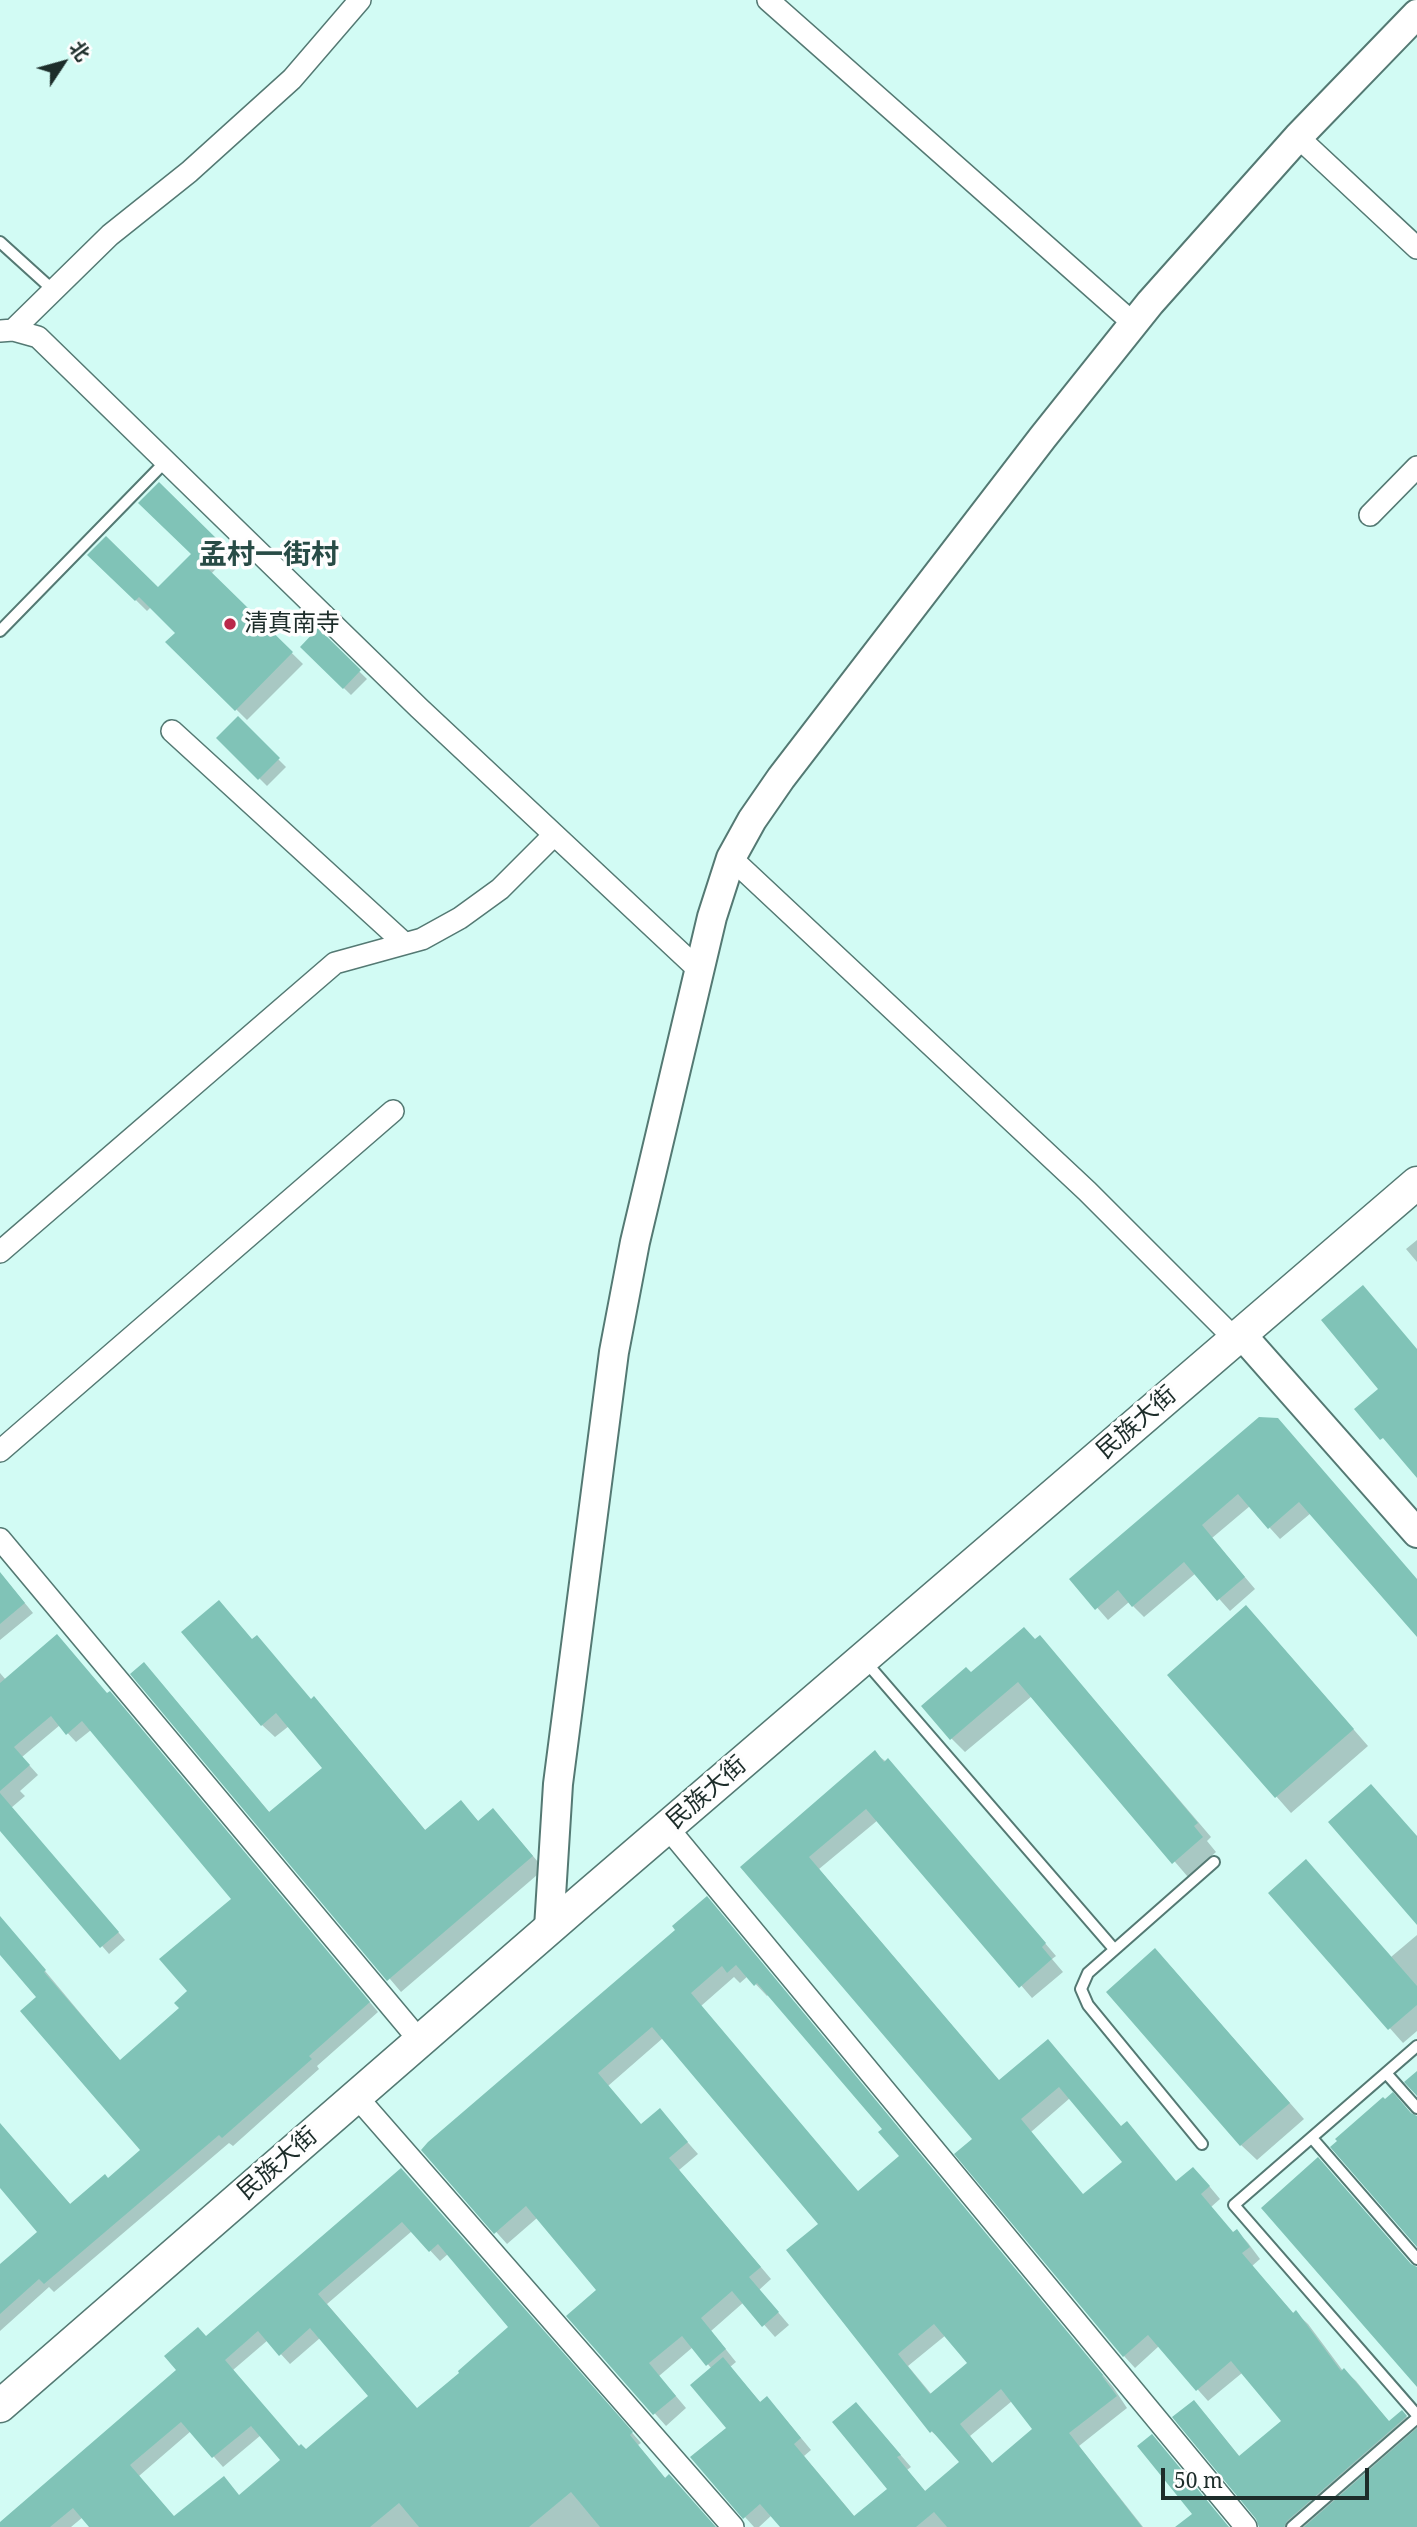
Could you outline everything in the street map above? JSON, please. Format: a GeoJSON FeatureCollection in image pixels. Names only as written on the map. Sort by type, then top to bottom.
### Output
{"type":"FeatureCollection","features":[{"type":"Feature","properties":{"kind":"main road","name":"民族大街"},"geometry":{"type":"LineString","coordinates":[[0,2406],[667,1827],[1417,1183]]}},
{"type":"Feature","properties":{"kind":"street"},"geometry":{"type":"LineString","coordinates":[[7,330],[54,290],[110,235],[189,172],[292,79],[360,0]]}},
{"type":"Feature","properties":{"kind":"street"},"geometry":{"type":"LineString","coordinates":[[777,3],[1133,323]]}},
{"type":"Feature","properties":{"kind":"street"},"geometry":{"type":"LineString","coordinates":[[550,1928],[558,1784],[614,1352],[635,1242],[699,970],[731,858],[752,820],[781,778],[1133,323],[1298,137],[1417,14]]}},
{"type":"Feature","properties":{"kind":"street"},"geometry":{"type":"LineString","coordinates":[[1298,137],[1417,248]]}},
{"type":"Feature","properties":{"kind":"street"},"geometry":{"type":"LineString","coordinates":[[7,330],[38,337],[419,708],[699,970]]}},
{"type":"Feature","properties":{"kind":"street"},"geometry":{"type":"LineString","coordinates":[[1370,515],[1417,467]]}},
{"type":"Feature","properties":{"kind":"street"},"geometry":{"type":"LineString","coordinates":[[172,731],[404,943]]}},
{"type":"Feature","properties":{"kind":"street"},"geometry":{"type":"LineString","coordinates":[[0,1252],[335,963],[422,939],[470,911],[500,889],[554,835]]}},
{"type":"Feature","properties":{"kind":"street"},"geometry":{"type":"LineString","coordinates":[[731,858],[1087,1191],[1238,1337],[1417,1534]]}},
{"type":"Feature","properties":{"kind":"street"},"geometry":{"type":"LineString","coordinates":[[0,1451],[393,1111]]}},
{"type":"Feature","properties":{"kind":"street"},"geometry":{"type":"LineString","coordinates":[[0,1539],[420,2041]]}},
{"type":"Feature","properties":{"kind":"street"},"geometry":{"type":"LineString","coordinates":[[667,1827],[1246,2527]]}},
{"type":"Feature","properties":{"kind":"street"},"geometry":{"type":"LineString","coordinates":[[356,2096],[733,2527]]}},
{"type":"Feature","properties":{"kind":"lane"},"geometry":{"type":"LineString","coordinates":[[0,242],[54,290]]}},
{"type":"Feature","properties":{"kind":"lane"},"geometry":{"type":"LineString","coordinates":[[0,631],[166,461]]}},
{"type":"Feature","properties":{"kind":"lane"},"geometry":{"type":"LineString","coordinates":[[864,1658],[1114,1949]]}},
{"type":"Feature","properties":{"kind":"lane"},"geometry":{"type":"LineString","coordinates":[[1202,2144],[1088,2005],[1081,1989],[1088,1973],[1214,1862]]}},
{"type":"Feature","properties":{"kind":"lane"},"geometry":{"type":"LineString","coordinates":[[1292,2527],[1416,2419],[1234,2205],[1417,2046]]}},
{"type":"Feature","properties":{"kind":"lane"},"geometry":{"type":"LineString","coordinates":[[1386,2073],[1417,2108]]}},
{"type":"Feature","properties":{"kind":"lane"},"geometry":{"type":"LineString","coordinates":[[1312,2138],[1417,2259]]}},
{"type":"Feature","properties":{"kind":"building"},"geometry":{"type":"Polygon","coordinates":[[[159,482],[220,542],[201,562],[293,652],[235,711],[165,642],[175,633],[139,597],[135,601],[87,555],[106,536],[158,587],[191,554],[138,503],[159,482]]]}},
{"type":"Feature","properties":{"kind":"building"},"geometry":{"type":"Polygon","coordinates":[[[318,628],[361,670],[343,689],[300,647],[318,628]]]}},
{"type":"Feature","properties":{"kind":"building"},"geometry":{"type":"Polygon","coordinates":[[[238,716],[280,758],[258,780],[216,738],[238,716]]]}},
{"type":"Feature","properties":{"kind":"building"},"geometry":{"type":"Polygon","coordinates":[[[1363,1285],[1417,1349],[1417,1478],[1354,1409],[1378,1389],[1321,1320],[1363,1285]]]}},
{"type":"Feature","properties":{"kind":"building"},"geometry":{"type":"Polygon","coordinates":[[[1259,1417],[1278,1418],[1417,1579],[1417,1637],[1299,1502],[1268,1529],[1238,1494],[1202,1525],[1245,1577],[1217,1601],[1184,1562],[1132,1607],[1118,1590],[1095,1610],[1069,1579],[1259,1417]]]}},
{"type":"Feature","properties":{"kind":"building"},"geometry":{"type":"Polygon","coordinates":[[[0,1572],[25,1603],[0,1624],[0,1572]]]}},
{"type":"Feature","properties":{"kind":"building"},"geometry":{"type":"Polygon","coordinates":[[[219,1600],[252,1639],[257,1635],[311,1699],[314,1696],[425,1830],[461,1800],[478,1821],[493,1808],[533,1856],[387,1981],[130,1674],[144,1662],[269,1812],[322,1768],[276,1713],[261,1726],[181,1632],[219,1600]]]}},
{"type":"Feature","properties":{"kind":"building"},"geometry":{"type":"Polygon","coordinates":[[[1246,1605],[1354,1729],[1275,1798],[1167,1675],[1246,1605]]]}},
{"type":"Feature","properties":{"kind":"building"},"geometry":{"type":"Polygon","coordinates":[[[1024,1627],[1035,1639],[1040,1635],[1198,1823],[1194,1826],[1203,1837],[1172,1864],[1018,1682],[950,1740],[921,1706],[966,1667],[971,1672],[1024,1627]]]}},
{"type":"Feature","properties":{"kind":"building"},"geometry":{"type":"Polygon","coordinates":[[[57,1634],[107,1693],[110,1691],[370,2002],[309,2056],[312,2059],[222,2138],[219,2135],[44,2284],[39,2279],[0,2314],[0,2264],[37,2232],[0,2188],[0,2123],[70,2204],[105,2174],[108,2178],[140,2150],[20,2011],[36,1997],[0,1955],[0,1916],[120,2060],[179,2008],[174,2003],[187,1991],[159,1959],[231,1899],[82,1721],[66,1735],[51,1716],[14,1747],[30,1765],[0,1791],[0,1683],[57,1634]]]}},
{"type":"Feature","properties":{"kind":"building"},"geometry":{"type":"Polygon","coordinates":[[[875,1750],[884,1762],[888,1758],[1046,1943],[1042,1947],[1052,1959],[1019,1988],[866,1809],[809,1857],[999,2080],[1048,2039],[1121,2126],[1127,2121],[1176,2181],[1193,2167],[1210,2186],[1201,2194],[1233,2232],[1237,2229],[1250,2247],[1242,2253],[1293,2313],[1296,2310],[1341,2371],[1344,2368],[1389,2421],[1402,2410],[1407,2416],[1287,2521],[1284,2527],[1259,2527],[1256,2519],[1172,2417],[1194,2400],[1239,2456],[1281,2421],[1231,2361],[1196,2391],[1148,2335],[1123,2357],[954,2154],[972,2139],[740,1867],[875,1750]],[[1059,2087],[1021,2119],[1083,2194],[1122,2162],[1059,2087]]]}},
{"type":"Feature","properties":{"kind":"building"},"geometry":{"type":"Polygon","coordinates":[[[1371,1784],[1417,1836],[1417,1925],[1328,1822],[1371,1784]]]}},
{"type":"Feature","properties":{"kind":"building"},"geometry":{"type":"Polygon","coordinates":[[[0,1793],[119,1932],[100,1948],[0,1831],[0,1793]]]}},
{"type":"Feature","properties":{"kind":"building"},"geometry":{"type":"Polygon","coordinates":[[[1306,1859],[1417,1986],[1417,2005],[1388,2030],[1268,1893],[1306,1859]]]}},
{"type":"Feature","properties":{"kind":"building"},"geometry":{"type":"Polygon","coordinates":[[[707,1896],[1103,2375],[1117,2396],[1069,2433],[1142,2527],[947,2527],[934,2512],[916,2527],[780,2527],[760,2504],[743,2519],[690,2457],[726,2428],[690,2385],[723,2357],[760,2402],[767,2396],[801,2438],[794,2444],[854,2516],[887,2489],[832,2422],[856,2402],[901,2455],[897,2457],[925,2491],[959,2462],[932,2431],[930,2433],[786,2250],[818,2224],[652,2027],[598,2073],[641,2124],[660,2108],[688,2142],[669,2158],[761,2267],[749,2277],[779,2312],[762,2327],[732,2291],[701,2318],[726,2349],[706,2366],[682,2336],[649,2363],[676,2396],[653,2415],[566,2316],[596,2290],[526,2206],[494,2234],[421,2150],[675,1930],[672,1926],[707,1896]],[[736,1965],[727,1973],[722,1966],[691,1993],[858,2191],[899,2156],[878,2132],[882,2129],[757,1983],[754,1986],[736,1965]],[[934,2324],[898,2354],[930,2394],[967,2363],[934,2324]],[[1001,2389],[960,2424],[992,2463],[1032,2429],[1001,2389]]]}},
{"type":"Feature","properties":{"kind":"building"},"geometry":{"type":"Polygon","coordinates":[[[1155,1948],[1290,2103],[1240,2146],[1106,1992],[1155,1948]]]}},
{"type":"Feature","properties":{"kind":"building"},"geometry":{"type":"Polygon","coordinates":[[[1417,2071],[1417,2096],[1404,2082],[1417,2071]]]}},
{"type":"Feature","properties":{"kind":"building"},"geometry":{"type":"Polygon","coordinates":[[[1393,2092],[1411,2113],[1417,2116],[1417,2247],[1330,2147],[1337,2141],[1335,2139],[1383,2097],[1385,2099],[1393,2092]]]}},
{"type":"Feature","properties":{"kind":"building"},"geometry":{"type":"Polygon","coordinates":[[[1318,2157],[1411,2264],[1417,2267],[1417,2387],[1261,2208],[1318,2157]]]}},
{"type":"Feature","properties":{"kind":"building"},"geometry":{"type":"Polygon","coordinates":[[[401,2168],[633,2432],[630,2435],[665,2478],[669,2474],[716,2527],[600,2527],[571,2492],[529,2527],[419,2527],[399,2503],[370,2527],[89,2527],[73,2508],[50,2527],[0,2527],[0,2522],[176,2370],[164,2356],[198,2327],[206,2336],[401,2168]],[[402,2222],[318,2294],[417,2408],[508,2327],[438,2244],[429,2252],[402,2222]],[[310,2328],[279,2356],[258,2331],[225,2360],[299,2446],[301,2444],[306,2449],[368,2396],[310,2328]],[[181,2422],[130,2465],[174,2516],[224,2476],[239,2495],[280,2460],[251,2426],[212,2458],[181,2422]]]}},
{"type":"Feature","properties":{"kind":"building"},"geometry":{"type":"Polygon","coordinates":[[[1417,2428],[1417,2527],[1304,2527],[1417,2428]]]}},
{"type":"Feature","properties":{"kind":"building"},"geometry":{"type":"Polygon","coordinates":[[[1152,2434],[1229,2527],[1175,2527],[1192,2514],[1137,2446],[1152,2434]]]}},
{"type":"Feature","properties":{"kind":"place","name":"清真南寺"},"geometry":{"type":"Point","coordinates":[230,624]}},
{"type":"Feature","properties":{"kind":"district","name":"孟村一街村"},"geometry":{"type":"Point","coordinates":[269,556]}}]}
